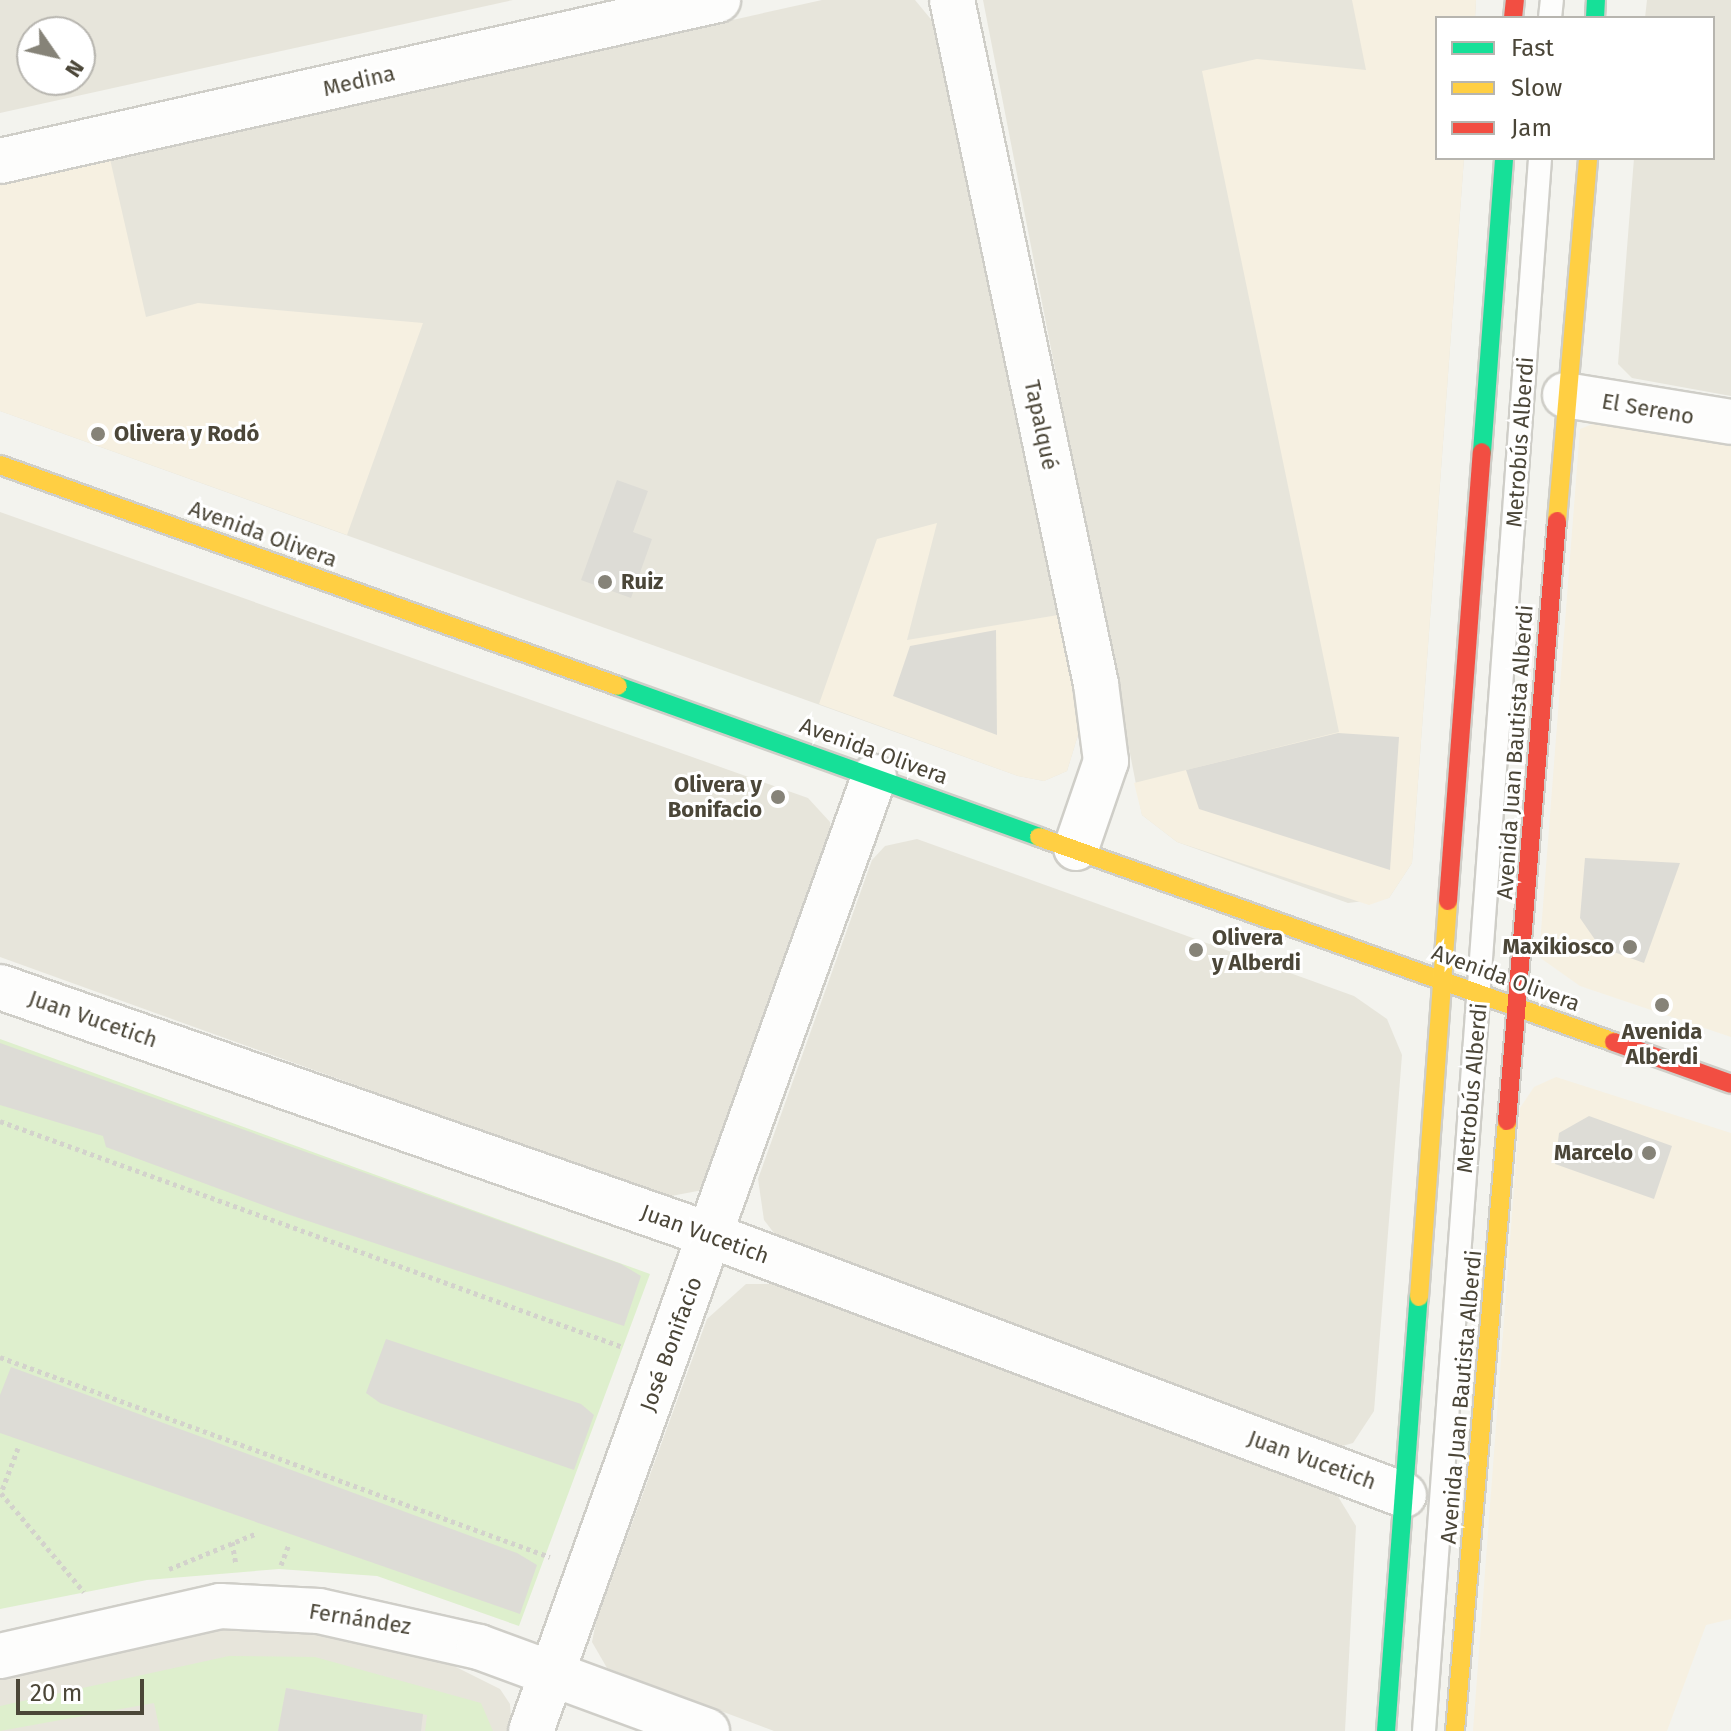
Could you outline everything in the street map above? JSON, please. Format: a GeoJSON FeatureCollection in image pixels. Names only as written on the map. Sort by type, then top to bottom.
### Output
{"type":"FeatureCollection","features":[{"type":"Feature","properties":{"kind":"main road"},"geometry":{"type":"LineString","coordinates":[[1386,1731],[1446,982],[1504,160]]}},
{"type":"Feature","properties":{"kind":"main road","name":"Avenida Juan Bautista Alberdi"},"geometry":{"type":"LineString","coordinates":[[1455,1731],[1520,1008],[1565,395],[1588,160]]}},
{"type":"Feature","properties":{"kind":"main road","name":"Avenida Olivera"},"geometry":{"type":"LineString","coordinates":[[0,465],[1731,1084]]}},
{"type":"Feature","properties":{"kind":"street","name":"Medina"},"geometry":{"type":"LineString","coordinates":[[0,161],[718,0]]}},
{"type":"Feature","properties":{"kind":"street","name":"Tapalqué"},"geometry":{"type":"LineString","coordinates":[[952,0],[1096,684],[1106,761],[1076,848]]}},
{"type":"Feature","properties":{"kind":"street","name":"El Sereno"},"geometry":{"type":"LineString","coordinates":[[1565,395],[1731,422]]}},
{"type":"Feature","properties":{"kind":"street","name":"José Bonifacio"},"geometry":{"type":"LineString","coordinates":[[531,1731],[874,777]]}},
{"type":"Feature","properties":{"kind":"street","name":"Juan Vucetich"},"geometry":{"type":"LineString","coordinates":[[0,987],[710,1235],[1404,1495]]}},
{"type":"Feature","properties":{"kind":"street","name":"Fernández"},"geometry":{"type":"LineString","coordinates":[[0,1656],[220,1606],[271,1606],[408,1625],[707,1731]]}},
{"type":"Feature","properties":{"kind":"lane","name":"Metrobús Alberdi"},"geometry":{"type":"LineString","coordinates":[[1424,1731],[1540,160]]}},
{"type":"Feature","properties":{"kind":"path"},"geometry":{"type":"LineString","coordinates":[[0,1121],[633,1351]]}},
{"type":"Feature","properties":{"kind":"path"},"geometry":{"type":"LineString","coordinates":[[0,1357],[555,1559]]}},
{"type":"Feature","properties":{"kind":"path"},"geometry":{"type":"LineString","coordinates":[[18,1448],[1,1493],[84,1592]]}},
{"type":"Feature","properties":{"kind":"path"},"geometry":{"type":"LineString","coordinates":[[161,1573],[257,1533]]}},
{"type":"Feature","properties":{"kind":"path"},"geometry":{"type":"LineString","coordinates":[[232,1542],[237,1572]]}},
{"type":"Feature","properties":{"kind":"path"},"geometry":{"type":"LineString","coordinates":[[279,1569],[289,1544]]}},
{"type":"Feature","properties":{"kind":"shaded area"},"geometry":{"type":"Polygon","coordinates":[[[0,0],[513,0],[96,92],[96,16],[16,16],[16,96],[77,96],[0,113],[0,0]]]}},
{"type":"Feature","properties":{"kind":"shaded area"},"geometry":{"type":"Polygon","coordinates":[[[822,0],[915,0],[934,23],[1081,725],[1067,771],[1044,781],[1018,776],[0,411],[0,183],[822,0]]]}},
{"type":"Feature","properties":{"kind":"shaded area"},"geometry":{"type":"Polygon","coordinates":[[[983,0],[1476,0],[1475,16],[1435,16],[1435,160],[1464,160],[1412,863],[1389,898],[1348,903],[1177,842],[1142,815],[983,0]]]}},
{"type":"Feature","properties":{"kind":"shaded area"},"geometry":{"type":"Polygon","coordinates":[[[1352,0],[1476,0],[1475,16],[1435,16],[1435,160],[1464,160],[1412,863],[1389,898],[1369,905],[1177,842],[1142,815],[1134,783],[1339,732],[1202,71],[1257,59],[1366,70],[1352,0]]]}},
{"type":"Feature","properties":{"kind":"shaded area"},"geometry":{"type":"Polygon","coordinates":[[[1647,0],[1731,0],[1731,396],[1632,378],[1618,364],[1634,160],[1715,160],[1715,16],[1645,16],[1647,0]]]}},
{"type":"Feature","properties":{"kind":"shaded area"},"geometry":{"type":"Polygon","coordinates":[[[110,159],[146,317],[198,303],[423,323],[347,535],[0,411],[0,183],[110,159]]]}},
{"type":"Feature","properties":{"kind":"shaded area"},"geometry":{"type":"Polygon","coordinates":[[[1605,419],[1731,440],[1731,1037],[1580,986],[1539,957],[1580,429],[1605,419]]]}},
{"type":"Feature","properties":{"kind":"shaded area"},"geometry":{"type":"Polygon","coordinates":[[[0,512],[808,798],[830,822],[833,853],[708,1189],[666,1197],[0,957],[0,512]]]}},
{"type":"Feature","properties":{"kind":"shaded area"},"geometry":{"type":"Polygon","coordinates":[[[937,523],[907,640],[1058,615],[1081,725],[1067,771],[1044,781],[1018,776],[819,704],[877,539],[937,523]]]}},
{"type":"Feature","properties":{"kind":"shaded area"},"geometry":{"type":"Polygon","coordinates":[[[917,839],[1354,996],[1387,1019],[1402,1055],[1374,1411],[1353,1443],[1335,1448],[777,1237],[764,1220],[758,1179],[872,860],[885,846],[917,839]]]}},
{"type":"Feature","properties":{"kind":"shaded area"},"geometry":{"type":"Polygon","coordinates":[[[1556,1077],[1731,1133],[1731,1619],[1706,1625],[1667,1731],[1473,1731],[1520,1108],[1534,1087],[1556,1077]]]}},
{"type":"Feature","properties":{"kind":"shaded area"},"geometry":{"type":"Polygon","coordinates":[[[746,1284],[780,1284],[1334,1490],[1356,1526],[1345,1731],[774,1731],[607,1668],[592,1642],[596,1622],[707,1319],[746,1284]]]}},
{"type":"Feature","properties":{"kind":"shaded area"},"geometry":{"type":"Polygon","coordinates":[[[214,1619],[375,1637],[446,1662],[500,1689],[510,1704],[512,1731],[0,1731],[0,1670],[214,1619]]]}},
{"type":"Feature","properties":{"kind":"green space"},"geometry":{"type":"Polygon","coordinates":[[[0,1039],[650,1274],[519,1626],[377,1576],[279,1569],[147,1580],[0,1609],[0,1039]]]}},
{"type":"Feature","properties":{"kind":"green space"},"geometry":{"type":"Polygon","coordinates":[[[229,1656],[315,1657],[481,1703],[493,1731],[425,1731],[427,1715],[287,1688],[278,1731],[160,1731],[154,1703],[0,1731],[0,1706],[229,1656]]]}},
{"type":"Feature","properties":{"kind":"building"},"geometry":{"type":"Polygon","coordinates":[[[617,480],[648,491],[633,532],[652,539],[631,598],[581,580],[617,480]]]}},
{"type":"Feature","properties":{"kind":"building"},"geometry":{"type":"Polygon","coordinates":[[[996,630],[997,735],[893,696],[910,646],[996,630]]]}},
{"type":"Feature","properties":{"kind":"building"},"geometry":{"type":"Polygon","coordinates":[[[1338,733],[1399,737],[1390,870],[1199,809],[1186,770],[1338,733]]]}},
{"type":"Feature","properties":{"kind":"building"},"geometry":{"type":"Polygon","coordinates":[[[1585,858],[1680,863],[1644,963],[1600,947],[1580,918],[1585,858]]]}},
{"type":"Feature","properties":{"kind":"building"},"geometry":{"type":"Polygon","coordinates":[[[0,1043],[621,1264],[641,1276],[624,1326],[287,1214],[106,1147],[103,1136],[0,1105],[0,1043]]]}},
{"type":"Feature","properties":{"kind":"building"},"geometry":{"type":"Polygon","coordinates":[[[1589,1116],[1672,1146],[1654,1199],[1555,1164],[1559,1133],[1589,1116]]]}},
{"type":"Feature","properties":{"kind":"building"},"geometry":{"type":"Polygon","coordinates":[[[386,1339],[581,1404],[594,1415],[574,1470],[380,1403],[366,1393],[386,1339]]]}},
{"type":"Feature","properties":{"kind":"building"},"geometry":{"type":"Polygon","coordinates":[[[11,1367],[517,1553],[537,1565],[520,1614],[0,1433],[0,1395],[11,1367]]]}},
{"type":"Feature","properties":{"kind":"building"},"geometry":{"type":"Polygon","coordinates":[[[286,1688],[423,1714],[421,1731],[278,1731],[286,1688]]]}},
{"type":"Feature","properties":{"kind":"traffic: fast"},"geometry":{"type":"LineString","coordinates":[[1595,16],[1596,0]]}},
{"type":"Feature","properties":{"kind":"traffic: fast"},"geometry":{"type":"LineString","coordinates":[[1482,452],[1504,160]]}},
{"type":"Feature","properties":{"kind":"traffic: fast"},"geometry":{"type":"LineString","coordinates":[[618,686],[1039,837]]}},
{"type":"Feature","properties":{"kind":"traffic: fast"},"geometry":{"type":"LineString","coordinates":[[1386,1731],[1419,1297]]}},
{"type":"Feature","properties":{"kind":"traffic: slow"},"geometry":{"type":"LineString","coordinates":[[1557,521],[1588,160]]}},
{"type":"Feature","properties":{"kind":"traffic: slow"},"geometry":{"type":"LineString","coordinates":[[0,465],[618,686]]}},
{"type":"Feature","properties":{"kind":"traffic: slow"},"geometry":{"type":"LineString","coordinates":[[1039,837],[1614,1042]]}},
{"type":"Feature","properties":{"kind":"traffic: slow"},"geometry":{"type":"LineString","coordinates":[[1419,1297],[1448,901]]}},
{"type":"Feature","properties":{"kind":"traffic: slow"},"geometry":{"type":"LineString","coordinates":[[1455,1731],[1507,1121]]}},
{"type":"Feature","properties":{"kind":"traffic: jam"},"geometry":{"type":"LineString","coordinates":[[1513,16],[1515,0]]}},
{"type":"Feature","properties":{"kind":"traffic: jam"},"geometry":{"type":"LineString","coordinates":[[1448,901],[1482,452]]}},
{"type":"Feature","properties":{"kind":"traffic: jam"},"geometry":{"type":"LineString","coordinates":[[1507,1121],[1557,521]]}},
{"type":"Feature","properties":{"kind":"traffic: jam"},"geometry":{"type":"LineString","coordinates":[[1614,1042],[1731,1084]]}},
{"type":"Feature","properties":{"kind":"place","name":"Olivera y Rodó"},"geometry":{"type":"Point","coordinates":[98,434]}},
{"type":"Feature","properties":{"kind":"place","name":"Ruiz"},"geometry":{"type":"Point","coordinates":[605,582]}},
{"type":"Feature","properties":{"kind":"place","name":"Olivera y Bonifacio"},"geometry":{"type":"Point","coordinates":[778,797]}},
{"type":"Feature","properties":{"kind":"place","name":"Maxikiosco"},"geometry":{"type":"Point","coordinates":[1630,947]}},
{"type":"Feature","properties":{"kind":"place","name":"Olivera y Alberdi"},"geometry":{"type":"Point","coordinates":[1196,950]}},
{"type":"Feature","properties":{"kind":"place","name":"Avenida Alberdi"},"geometry":{"type":"Point","coordinates":[1662,1005]}},
{"type":"Feature","properties":{"kind":"place","name":"Marcelo"},"geometry":{"type":"Point","coordinates":[1649,1153]}}]}
